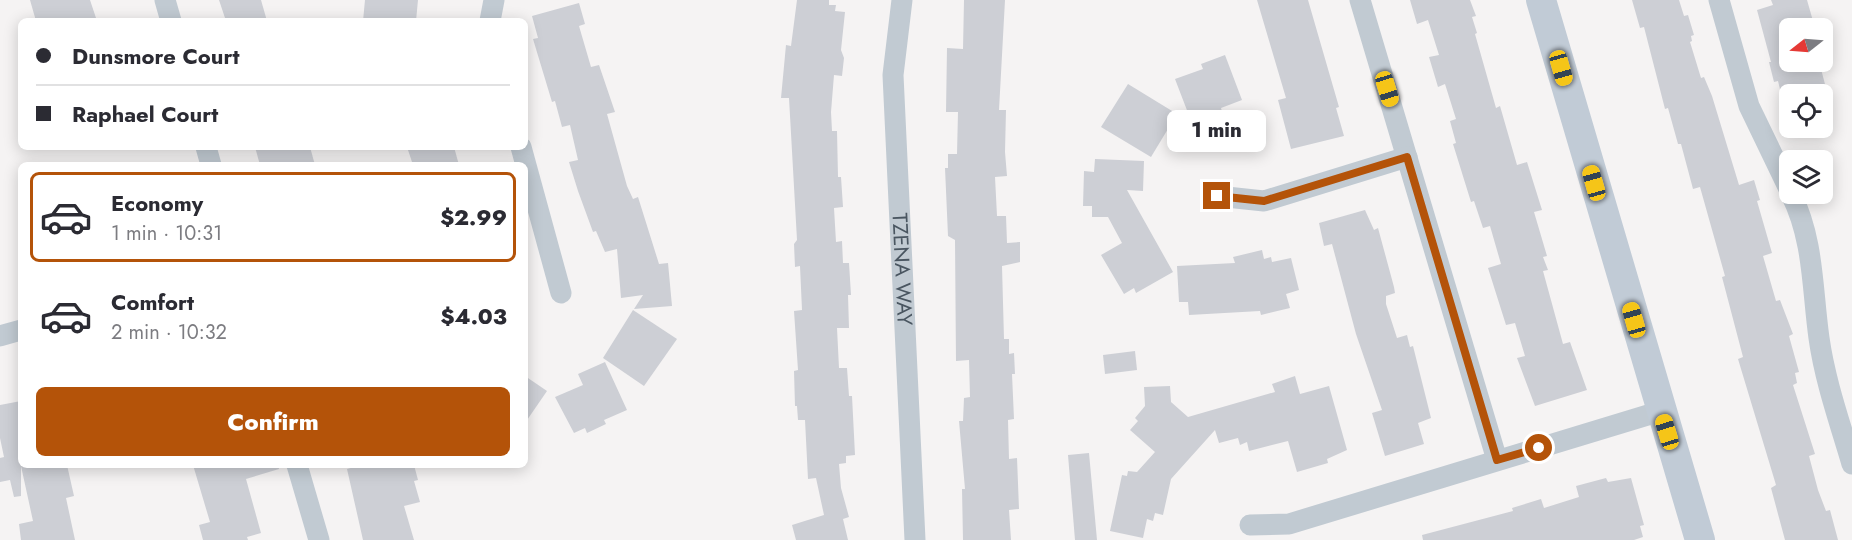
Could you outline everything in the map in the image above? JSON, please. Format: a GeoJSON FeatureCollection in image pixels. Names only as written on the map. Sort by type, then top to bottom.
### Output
{"type":"FeatureCollection","features":[{"type":"Feature","properties":{"kind":"main road"},"geometry":{"type":"LineString","coordinates":[[1541,0],[1700,540]]}},
{"type":"Feature","properties":{"kind":"street"},"geometry":{"type":"LineString","coordinates":[[165,0],[170,18]]}},
{"type":"Feature","properties":{"kind":"street"},"geometry":{"type":"LineString","coordinates":[[491,18],[494,0]]}},
{"type":"Feature","properties":{"kind":"street","name":"TZENA WAY"},"geometry":{"type":"LineString","coordinates":[[902,0],[893,75],[915,540]]}},
{"type":"Feature","properties":{"kind":"street"},"geometry":{"type":"LineString","coordinates":[[1360,0],[1497,460]]}},
{"type":"Feature","properties":{"kind":"street"},"geometry":{"type":"LineString","coordinates":[[1719,0],[1749,106],[1779,169]]}},
{"type":"Feature","properties":{"kind":"street"},"geometry":{"type":"LineString","coordinates":[[1217,196],[1264,201],[1407,157]]}},
{"type":"Feature","properties":{"kind":"street"},"geometry":{"type":"LineString","coordinates":[[528,173],[561,293]]}},
{"type":"Feature","properties":{"kind":"street"},"geometry":{"type":"LineString","coordinates":[[1795,204],[1808,235],[1819,339],[1828,384],[1852,464]]}},
{"type":"Feature","properties":{"kind":"street"},"geometry":{"type":"LineString","coordinates":[[0,336],[18,331]]}},
{"type":"Feature","properties":{"kind":"street"},"geometry":{"type":"LineString","coordinates":[[1250,525],[1289,524],[1661,411]]}},
{"type":"Feature","properties":{"kind":"street"},"geometry":{"type":"LineString","coordinates":[[298,468],[319,540]]}},
{"type":"Feature","properties":{"kind":"building"},"geometry":{"type":"Polygon","coordinates":[[[30,0],[90,0],[96,18],[35,18],[30,0]]]}},
{"type":"Feature","properties":{"kind":"building"},"geometry":{"type":"Polygon","coordinates":[[[219,0],[261,0],[266,18],[225,18],[219,0]]]}},
{"type":"Feature","properties":{"kind":"building"},"geometry":{"type":"Polygon","coordinates":[[[365,0],[418,0],[416,18],[363,18],[365,0]]]}},
{"type":"Feature","properties":{"kind":"building"},"geometry":{"type":"Polygon","coordinates":[[[797,0],[829,0],[829,5],[836,5],[835,11],[845,12],[841,50],[844,58],[842,76],[834,75],[831,112],[832,131],[837,131],[838,177],[841,177],[843,207],[834,208],[836,242],[842,241],[843,263],[849,263],[851,295],[848,295],[849,328],[837,328],[839,368],[847,368],[849,396],[852,396],[855,455],[846,456],[846,463],[839,464],[841,488],[849,517],[843,519],[848,540],[796,540],[792,525],[824,515],[816,478],[808,479],[805,420],[798,420],[797,406],[795,406],[794,371],[798,370],[794,311],[802,310],[800,266],[795,267],[794,244],[797,240],[789,98],[781,98],[786,45],[791,46],[797,0]]]}},
{"type":"Feature","properties":{"kind":"building"},"geometry":{"type":"Polygon","coordinates":[[[964,0],[1005,0],[999,110],[1006,110],[1007,176],[995,177],[997,216],[1006,216],[1007,243],[1020,242],[1020,262],[1002,266],[1004,339],[1009,339],[1009,354],[1014,353],[1015,374],[1012,374],[1014,419],[1008,420],[1009,459],[1017,458],[1019,509],[1009,510],[1011,540],[963,540],[962,489],[965,489],[959,421],[963,421],[964,398],[970,397],[969,360],[956,361],[955,240],[948,236],[945,168],[948,168],[948,154],[957,154],[958,112],[946,112],[947,48],[963,49],[964,0]]]}},
{"type":"Feature","properties":{"kind":"building"},"geometry":{"type":"Polygon","coordinates":[[[1257,0],[1308,0],[1339,107],[1336,108],[1344,136],[1291,149],[1278,100],[1286,98],[1257,0]]]}},
{"type":"Feature","properties":{"kind":"building"},"geometry":{"type":"Polygon","coordinates":[[[1410,0],[1470,0],[1476,16],[1472,17],[1477,33],[1475,34],[1496,108],[1500,106],[1517,165],[1527,162],[1542,210],[1534,212],[1547,256],[1543,257],[1548,270],[1543,271],[1563,344],[1570,342],[1587,390],[1535,406],[1517,358],[1525,356],[1515,323],[1506,325],[1488,268],[1501,264],[1490,226],[1483,228],[1474,201],[1471,202],[1453,144],[1456,143],[1450,121],[1456,119],[1445,84],[1438,87],[1429,57],[1439,55],[1428,20],[1417,24],[1410,0]]]}},
{"type":"Feature","properties":{"kind":"building"},"geometry":{"type":"Polygon","coordinates":[[[1632,0],[1679,0],[1684,16],[1688,15],[1694,35],[1691,36],[1692,41],[1690,42],[1701,78],[1704,77],[1712,96],[1739,185],[1754,180],[1760,200],[1757,201],[1772,253],[1763,256],[1776,301],[1780,300],[1793,334],[1789,336],[1799,372],[1795,373],[1797,383],[1793,385],[1815,454],[1809,456],[1818,490],[1826,511],[1830,510],[1838,540],[1785,540],[1771,488],[1776,485],[1738,359],[1743,357],[1722,277],[1725,276],[1700,187],[1693,189],[1681,144],[1678,144],[1668,108],[1665,109],[1644,27],[1640,28],[1632,0]]]}},
{"type":"Feature","properties":{"kind":"building"},"geometry":{"type":"Polygon","coordinates":[[[1771,0],[1807,0],[1812,18],[1779,18],[1779,72],[1822,72],[1825,84],[1779,85],[1778,81],[1774,82],[1757,10],[1773,5],[1771,0]]]}},
{"type":"Feature","properties":{"kind":"building"},"geometry":{"type":"Polygon","coordinates":[[[579,3],[585,24],[579,26],[591,67],[599,65],[615,112],[607,114],[627,186],[633,199],[638,197],[659,264],[668,263],[672,306],[634,309],[643,295],[621,298],[617,249],[605,252],[596,231],[593,232],[569,162],[578,160],[570,125],[562,127],[555,101],[552,102],[533,39],[538,38],[532,16],[579,3]]]}},
{"type":"Feature","properties":{"kind":"building"},"geometry":{"type":"Polygon","coordinates":[[[1225,55],[1242,100],[1221,108],[1223,115],[1193,126],[1175,79],[1203,69],[1201,64],[1225,55]]]}},
{"type":"Feature","properties":{"kind":"building"},"geometry":{"type":"Polygon","coordinates":[[[1128,84],[1177,114],[1151,157],[1101,127],[1128,84]]]}},
{"type":"Feature","properties":{"kind":"building"},"geometry":{"type":"Polygon","coordinates":[[[256,150],[311,150],[314,162],[259,162],[256,150]]]}},
{"type":"Feature","properties":{"kind":"building"},"geometry":{"type":"Polygon","coordinates":[[[408,150],[455,150],[458,162],[412,162],[408,150]]]}},
{"type":"Feature","properties":{"kind":"building"},"geometry":{"type":"Polygon","coordinates":[[[1095,159],[1144,161],[1143,191],[1127,190],[1173,272],[1136,293],[1134,288],[1124,294],[1101,255],[1122,243],[1108,217],[1092,217],[1092,206],[1083,206],[1084,171],[1094,172],[1095,159]]]}},
{"type":"Feature","properties":{"kind":"building"},"geometry":{"type":"Polygon","coordinates":[[[1365,210],[1374,230],[1378,228],[1394,287],[1395,293],[1386,296],[1386,304],[1397,338],[1407,335],[1410,347],[1413,346],[1431,418],[1418,423],[1424,444],[1385,456],[1372,413],[1382,410],[1356,334],[1332,244],[1324,246],[1319,223],[1365,210]]]}},
{"type":"Feature","properties":{"kind":"building"},"geometry":{"type":"Polygon","coordinates":[[[1262,250],[1264,259],[1271,257],[1272,262],[1291,258],[1299,290],[1286,294],[1290,308],[1261,315],[1260,311],[1189,315],[1188,302],[1179,302],[1177,266],[1235,263],[1233,257],[1262,250]]]}},
{"type":"Feature","properties":{"kind":"building"},"geometry":{"type":"Polygon","coordinates":[[[633,310],[677,339],[644,386],[603,358],[633,310]]]}},
{"type":"Feature","properties":{"kind":"building"},"geometry":{"type":"Polygon","coordinates":[[[1135,351],[1137,370],[1105,374],[1103,355],[1135,351]]]}},
{"type":"Feature","properties":{"kind":"building"},"geometry":{"type":"Polygon","coordinates":[[[605,362],[627,410],[604,420],[606,424],[587,433],[585,428],[574,433],[555,397],[583,385],[578,374],[605,362]]]}},
{"type":"Feature","properties":{"kind":"building"},"geometry":{"type":"Polygon","coordinates":[[[1295,376],[1300,394],[1329,386],[1347,450],[1327,459],[1328,463],[1297,472],[1288,441],[1249,451],[1247,442],[1240,445],[1238,438],[1219,443],[1215,430],[1171,479],[1163,515],[1155,513],[1153,521],[1147,519],[1143,538],[1110,531],[1122,475],[1127,476],[1128,471],[1137,472],[1155,452],[1130,430],[1138,421],[1135,418],[1145,406],[1144,387],[1170,386],[1171,402],[1188,417],[1275,392],[1272,384],[1295,376]]]}},
{"type":"Feature","properties":{"kind":"building"},"geometry":{"type":"Polygon","coordinates":[[[528,378],[547,391],[528,419],[528,378]]]}},
{"type":"Feature","properties":{"kind":"building"},"geometry":{"type":"Polygon","coordinates":[[[18,402],[18,468],[21,468],[21,496],[14,497],[10,480],[0,482],[0,458],[4,457],[0,438],[0,405],[18,402]]]}},
{"type":"Feature","properties":{"kind":"building"},"geometry":{"type":"Polygon","coordinates":[[[1089,453],[1097,540],[1075,540],[1068,455],[1089,453]]]}},
{"type":"Feature","properties":{"kind":"building"},"geometry":{"type":"Polygon","coordinates":[[[21,468],[68,468],[74,496],[66,498],[75,540],[21,540],[19,524],[33,521],[21,468]]]}},
{"type":"Feature","properties":{"kind":"building"},"geometry":{"type":"Polygon","coordinates":[[[194,468],[279,468],[246,479],[261,533],[247,537],[248,540],[203,540],[199,525],[210,522],[194,468]]]}},
{"type":"Feature","properties":{"kind":"building"},"geometry":{"type":"Polygon","coordinates":[[[415,468],[418,480],[414,481],[420,502],[404,506],[414,540],[363,540],[347,469],[415,468]]]}},
{"type":"Feature","properties":{"kind":"building"},"geometry":{"type":"Polygon","coordinates":[[[1606,478],[1608,482],[1631,478],[1644,525],[1640,526],[1643,537],[1634,540],[1423,540],[1422,535],[1513,511],[1512,508],[1541,499],[1544,508],[1579,497],[1576,486],[1606,478]]]}},
{"type":"Feature","properties":{"kind":"route"},"geometry":{"type":"LineString","coordinates":[[1217,196],[1264,201],[1407,157],[1497,460],[1539,448]]}}]}
